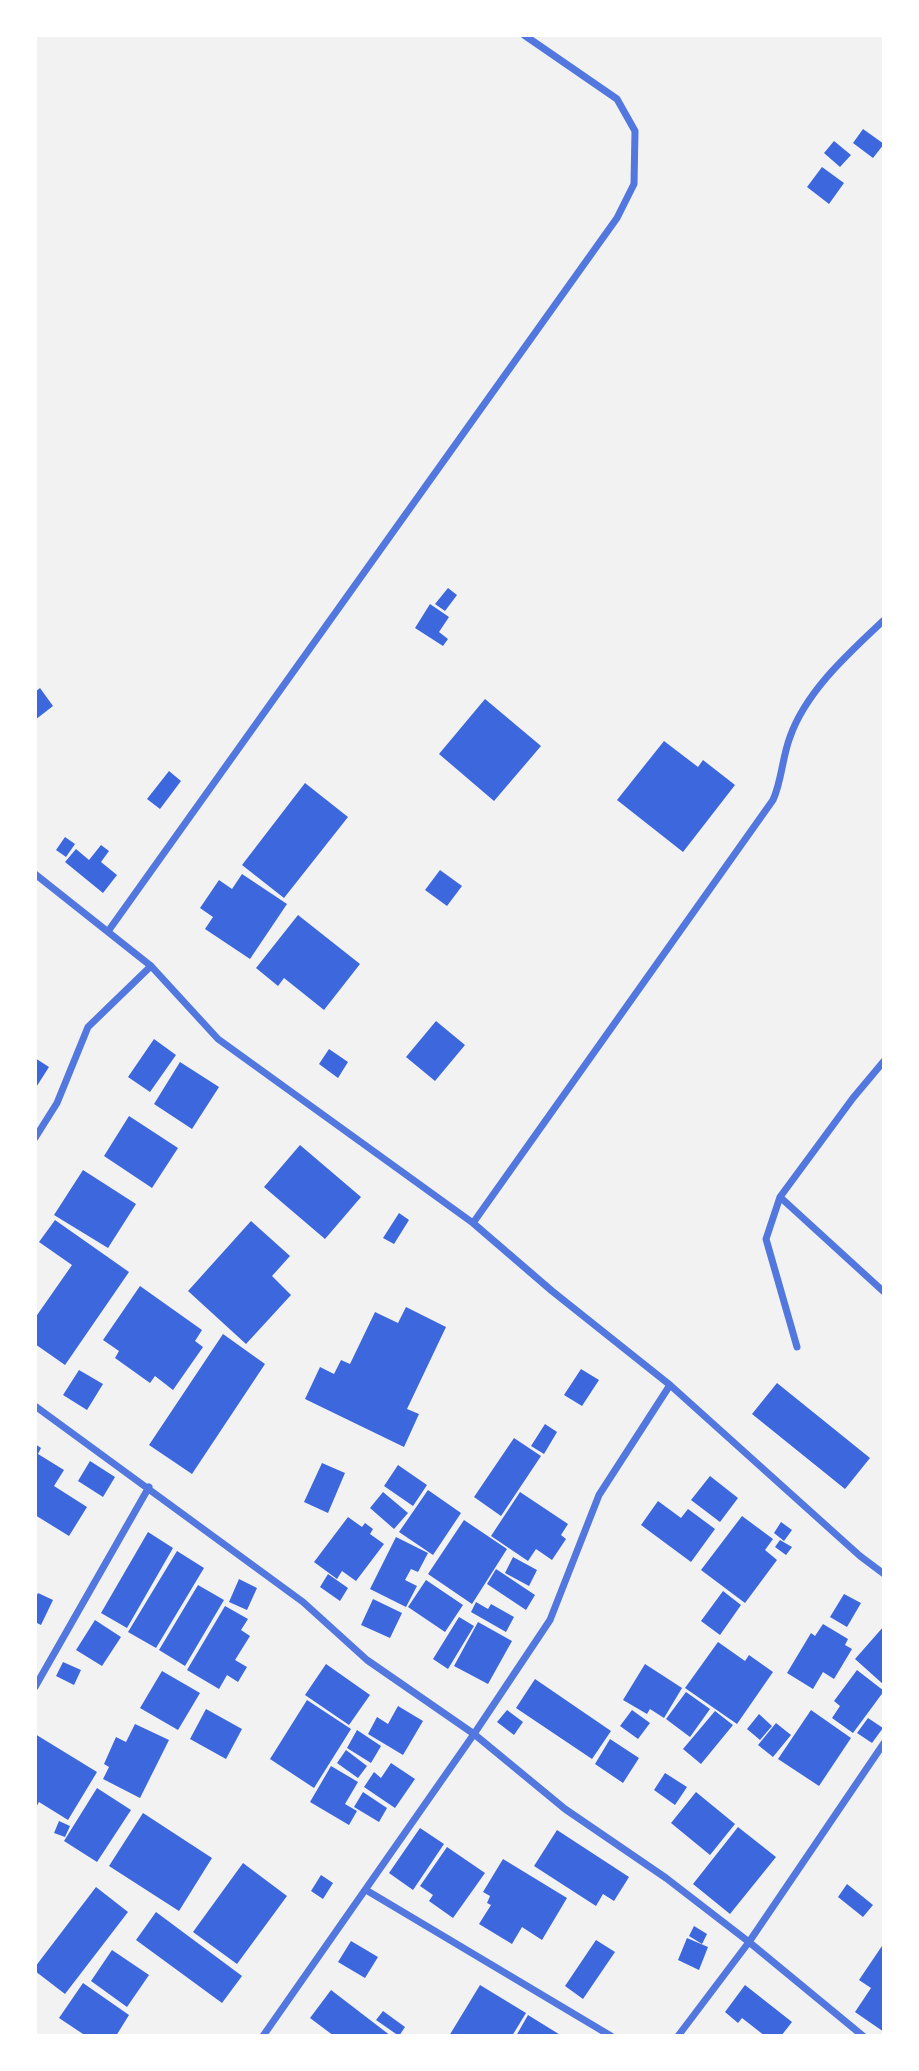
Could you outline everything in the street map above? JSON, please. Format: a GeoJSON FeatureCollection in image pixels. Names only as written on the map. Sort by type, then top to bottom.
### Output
{"type":"FeatureCollection","features":[{"type":"Feature","properties":{"kind":"street"},"geometry":{"type":"LineString","coordinates":[[109,930],[617,218],[634,184],[635,131],[617,99],[524,35]]}},
{"type":"Feature","properties":{"kind":"street"},"geometry":{"type":"LineString","coordinates":[[473,1223],[773,800],[778,790],[790,737],[829,673],[884,620]]}},
{"type":"Feature","properties":{"kind":"street"},"geometry":{"type":"LineString","coordinates":[[35,874],[109,930],[151,966],[218,1039],[473,1223],[552,1292],[670,1385],[860,1556],[884,1574]]}},
{"type":"Feature","properties":{"kind":"street"},"geometry":{"type":"LineString","coordinates":[[35,1138],[57,1103],[88,1027],[151,966]]}},
{"type":"Feature","properties":{"kind":"street"},"geometry":{"type":"LineString","coordinates":[[797,1347],[765,1239],[780,1197],[853,1098],[884,1062]]}},
{"type":"Feature","properties":{"kind":"street"},"geometry":{"type":"LineString","coordinates":[[780,1197],[884,1292]]}},
{"type":"Feature","properties":{"kind":"street"},"geometry":{"type":"LineString","coordinates":[[263,2036],[474,1734],[550,1620],[599,1495],[670,1385]]}},
{"type":"Feature","properties":{"kind":"street"},"geometry":{"type":"LineString","coordinates":[[35,1406],[303,1602],[367,1660],[474,1734],[565,1809],[666,1878],[863,2036]]}},
{"type":"Feature","properties":{"kind":"street"},"geometry":{"type":"LineString","coordinates":[[35,1687],[149,1487]]}},
{"type":"Feature","properties":{"kind":"street"},"geometry":{"type":"LineString","coordinates":[[678,2036],[749,1942],[884,1743]]}},
{"type":"Feature","properties":{"kind":"street"},"geometry":{"type":"LineString","coordinates":[[366,1890],[611,2036]]}},
{"type":"Feature","properties":{"kind":"building"},"geometry":{"type":"Polygon","coordinates":[[[863,129],[884,144],[873,158],[853,143],[863,129]]]}},
{"type":"Feature","properties":{"kind":"building"},"geometry":{"type":"Polygon","coordinates":[[[834,141],[851,155],[840,167],[824,153],[834,141]]]}},
{"type":"Feature","properties":{"kind":"building"},"geometry":{"type":"Polygon","coordinates":[[[822,167],[844,183],[829,204],[807,187],[822,167]]]}},
{"type":"Feature","properties":{"kind":"building"},"geometry":{"type":"Polygon","coordinates":[[[448,588],[457,595],[445,611],[435,604],[448,588]]]}},
{"type":"Feature","properties":{"kind":"building"},"geometry":{"type":"Polygon","coordinates":[[[430,604],[449,617],[439,632],[448,639],[443,646],[415,628],[430,604]]]}},
{"type":"Feature","properties":{"kind":"building"},"geometry":{"type":"Polygon","coordinates":[[[40,688],[53,706],[35,720],[35,692],[40,688]]]}},
{"type":"Feature","properties":{"kind":"building"},"geometry":{"type":"Polygon","coordinates":[[[485,699],[541,746],[494,801],[439,754],[485,699]]]}},
{"type":"Feature","properties":{"kind":"building"},"geometry":{"type":"Polygon","coordinates":[[[664,741],[698,767],[703,760],[735,785],[683,852],[617,800],[664,741]]]}},
{"type":"Feature","properties":{"kind":"building"},"geometry":{"type":"Polygon","coordinates":[[[169,771],[181,781],[160,809],[147,799],[169,771]]]}},
{"type":"Feature","properties":{"kind":"building"},"geometry":{"type":"Polygon","coordinates":[[[305,783],[348,817],[284,898],[242,865],[305,783]]]}},
{"type":"Feature","properties":{"kind":"building"},"geometry":{"type":"Polygon","coordinates":[[[65,837],[75,844],[66,857],[56,850],[65,837]]]}},
{"type":"Feature","properties":{"kind":"building"},"geometry":{"type":"Polygon","coordinates":[[[101,845],[109,851],[101,862],[117,875],[103,893],[65,862],[76,849],[89,860],[101,845]]]}},
{"type":"Feature","properties":{"kind":"building"},"geometry":{"type":"Polygon","coordinates":[[[440,870],[462,886],[447,906],[425,890],[440,870]]]}},
{"type":"Feature","properties":{"kind":"building"},"geometry":{"type":"Polygon","coordinates":[[[242,874],[287,904],[250,959],[205,929],[213,917],[200,908],[219,880],[232,889],[242,874]]]}},
{"type":"Feature","properties":{"kind":"building"},"geometry":{"type":"Polygon","coordinates":[[[298,915],[360,964],[324,1010],[284,978],[278,986],[256,968],[298,915]]]}},
{"type":"Feature","properties":{"kind":"building"},"geometry":{"type":"Polygon","coordinates":[[[436,1021],[465,1045],[435,1081],[406,1057],[436,1021]]]}},
{"type":"Feature","properties":{"kind":"building"},"geometry":{"type":"Polygon","coordinates":[[[154,1039],[176,1055],[150,1092],[128,1077],[154,1039]]]}},
{"type":"Feature","properties":{"kind":"building"},"geometry":{"type":"Polygon","coordinates":[[[329,1049],[348,1062],[338,1078],[319,1064],[329,1049]]]}},
{"type":"Feature","properties":{"kind":"building"},"geometry":{"type":"Polygon","coordinates":[[[35,1058],[49,1067],[35,1089],[35,1058]]]}},
{"type":"Feature","properties":{"kind":"building"},"geometry":{"type":"Polygon","coordinates":[[[180,1062],[219,1087],[192,1129],[154,1104],[180,1062]]]}},
{"type":"Feature","properties":{"kind":"building"},"geometry":{"type":"Polygon","coordinates":[[[129,1116],[178,1148],[152,1188],[104,1156],[129,1116]]]}},
{"type":"Feature","properties":{"kind":"building"},"geometry":{"type":"Polygon","coordinates":[[[300,1145],[361,1197],[325,1239],[264,1187],[300,1145]]]}},
{"type":"Feature","properties":{"kind":"building"},"geometry":{"type":"Polygon","coordinates":[[[83,1170],[136,1204],[108,1248],[54,1215],[83,1170]]]}},
{"type":"Feature","properties":{"kind":"building"},"geometry":{"type":"Polygon","coordinates":[[[399,1213],[409,1220],[394,1244],[383,1238],[399,1213]]]}},
{"type":"Feature","properties":{"kind":"building"},"geometry":{"type":"Polygon","coordinates":[[[55,1220],[129,1272],[65,1365],[35,1344],[35,1318],[72,1265],[39,1242],[55,1220]]]}},
{"type":"Feature","properties":{"kind":"building"},"geometry":{"type":"Polygon","coordinates":[[[251,1221],[290,1256],[272,1276],[291,1295],[246,1344],[188,1291],[251,1221]]]}},
{"type":"Feature","properties":{"kind":"building"},"geometry":{"type":"Polygon","coordinates":[[[140,1286],[202,1330],[195,1341],[203,1347],[173,1390],[155,1376],[150,1383],[115,1358],[119,1351],[103,1340],[140,1286]]]}},
{"type":"Feature","properties":{"kind":"building"},"geometry":{"type":"Polygon","coordinates":[[[406,1307],[446,1327],[407,1409],[419,1414],[404,1447],[305,1399],[320,1367],[334,1374],[341,1360],[350,1364],[375,1312],[398,1323],[406,1307]]]}},
{"type":"Feature","properties":{"kind":"building"},"geometry":{"type":"Polygon","coordinates":[[[223,1334],[265,1364],[192,1474],[149,1445],[223,1334]]]}},
{"type":"Feature","properties":{"kind":"building"},"geometry":{"type":"Polygon","coordinates":[[[581,1369],[599,1380],[582,1406],[564,1395],[581,1369]]]}},
{"type":"Feature","properties":{"kind":"building"},"geometry":{"type":"Polygon","coordinates":[[[79,1370],[103,1384],[87,1410],[63,1395],[79,1370]]]}},
{"type":"Feature","properties":{"kind":"building"},"geometry":{"type":"Polygon","coordinates":[[[777,1383],[870,1458],[845,1489],[752,1414],[777,1383]]]}},
{"type":"Feature","properties":{"kind":"building"},"geometry":{"type":"Polygon","coordinates":[[[545,1424],[557,1432],[544,1454],[531,1446],[545,1424]]]}},
{"type":"Feature","properties":{"kind":"building"},"geometry":{"type":"Polygon","coordinates":[[[514,1438],[541,1456],[501,1516],[474,1497],[514,1438]]]}},
{"type":"Feature","properties":{"kind":"building"},"geometry":{"type":"Polygon","coordinates":[[[35,1444],[41,1448],[38,1454],[64,1470],[54,1486],[87,1507],[69,1536],[35,1515],[35,1444]]]}},
{"type":"Feature","properties":{"kind":"building"},"geometry":{"type":"Polygon","coordinates":[[[90,1461],[115,1477],[103,1497],[78,1481],[90,1461]]]}},
{"type":"Feature","properties":{"kind":"building"},"geometry":{"type":"Polygon","coordinates":[[[322,1463],[345,1473],[328,1513],[304,1502],[322,1463]]]}},
{"type":"Feature","properties":{"kind":"building"},"geometry":{"type":"Polygon","coordinates":[[[398,1465],[427,1485],[413,1506],[384,1486],[398,1465]]]}},
{"type":"Feature","properties":{"kind":"building"},"geometry":{"type":"Polygon","coordinates":[[[710,1476],[738,1498],[720,1522],[691,1500],[710,1476]]]}},
{"type":"Feature","properties":{"kind":"building"},"geometry":{"type":"Polygon","coordinates":[[[428,1490],[461,1513],[433,1555],[399,1532],[428,1490]]]}},
{"type":"Feature","properties":{"kind":"building"},"geometry":{"type":"Polygon","coordinates":[[[383,1492],[408,1513],[394,1529],[370,1508],[383,1492]]]}},
{"type":"Feature","properties":{"kind":"building"},"geometry":{"type":"Polygon","coordinates":[[[520,1492],[568,1524],[561,1535],[566,1539],[552,1560],[536,1549],[528,1561],[491,1536],[520,1492]]]}},
{"type":"Feature","properties":{"kind":"building"},"geometry":{"type":"Polygon","coordinates":[[[658,1501],[681,1518],[688,1509],[715,1529],[691,1562],[641,1525],[658,1501]]]}},
{"type":"Feature","properties":{"kind":"building"},"geometry":{"type":"Polygon","coordinates":[[[742,1516],[773,1539],[765,1550],[777,1560],[745,1603],[701,1570],[742,1516]]]}},
{"type":"Feature","properties":{"kind":"building"},"geometry":{"type":"Polygon","coordinates":[[[348,1517],[362,1527],[365,1523],[373,1529],[370,1534],[384,1544],[356,1581],[342,1571],[337,1579],[314,1562],[348,1517]]]}},
{"type":"Feature","properties":{"kind":"building"},"geometry":{"type":"Polygon","coordinates":[[[464,1520],[507,1549],[472,1604],[428,1574],[464,1520]]]}},
{"type":"Feature","properties":{"kind":"building"},"geometry":{"type":"Polygon","coordinates":[[[781,1522],[792,1530],[784,1541],[774,1533],[781,1522]]]}},
{"type":"Feature","properties":{"kind":"building"},"geometry":{"type":"Polygon","coordinates":[[[148,1532],[173,1548],[127,1628],[101,1613],[148,1532]]]}},
{"type":"Feature","properties":{"kind":"building"},"geometry":{"type":"Polygon","coordinates":[[[396,1537],[428,1553],[418,1572],[411,1569],[405,1580],[417,1586],[406,1607],[370,1589],[396,1537]]]}},
{"type":"Feature","properties":{"kind":"building"},"geometry":{"type":"Polygon","coordinates":[[[780,1540],[792,1547],[786,1555],[775,1547],[780,1540]]]}},
{"type":"Feature","properties":{"kind":"building"},"geometry":{"type":"Polygon","coordinates":[[[177,1551],[204,1568],[156,1648],[128,1632],[177,1551]]]}},
{"type":"Feature","properties":{"kind":"building"},"geometry":{"type":"Polygon","coordinates":[[[513,1557],[537,1570],[529,1586],[505,1573],[513,1557]]]}},
{"type":"Feature","properties":{"kind":"building"},"geometry":{"type":"Polygon","coordinates":[[[496,1569],[535,1595],[526,1610],[487,1584],[496,1569]]]}},
{"type":"Feature","properties":{"kind":"building"},"geometry":{"type":"Polygon","coordinates":[[[328,1574],[348,1588],[340,1601],[320,1587],[328,1574]]]}},
{"type":"Feature","properties":{"kind":"building"},"geometry":{"type":"Polygon","coordinates":[[[239,1579],[257,1588],[247,1610],[229,1602],[239,1579]]]}},
{"type":"Feature","properties":{"kind":"building"},"geometry":{"type":"Polygon","coordinates":[[[426,1580],[463,1605],[445,1632],[408,1607],[426,1580]]]}},
{"type":"Feature","properties":{"kind":"building"},"geometry":{"type":"Polygon","coordinates":[[[198,1585],[224,1600],[185,1666],[159,1650],[198,1585]]]}},
{"type":"Feature","properties":{"kind":"building"},"geometry":{"type":"Polygon","coordinates":[[[723,1591],[741,1605],[720,1635],[701,1621],[723,1591]]]}},
{"type":"Feature","properties":{"kind":"building"},"geometry":{"type":"Polygon","coordinates":[[[38,1593],[53,1600],[41,1625],[35,1622],[35,1599],[38,1593]]]}},
{"type":"Feature","properties":{"kind":"building"},"geometry":{"type":"Polygon","coordinates":[[[844,1594],[861,1603],[847,1627],[830,1617],[844,1594]]]}},
{"type":"Feature","properties":{"kind":"building"},"geometry":{"type":"Polygon","coordinates":[[[373,1599],[402,1613],[390,1638],[361,1625],[373,1599]]]}},
{"type":"Feature","properties":{"kind":"building"},"geometry":{"type":"Polygon","coordinates":[[[476,1602],[488,1609],[491,1604],[514,1617],[506,1632],[471,1612],[476,1602]]]}},
{"type":"Feature","properties":{"kind":"building"},"geometry":{"type":"Polygon","coordinates":[[[225,1606],[248,1619],[241,1630],[250,1636],[235,1660],[247,1667],[238,1682],[227,1675],[219,1689],[187,1670],[225,1606]]]}},
{"type":"Feature","properties":{"kind":"building"},"geometry":{"type":"Polygon","coordinates":[[[459,1617],[474,1626],[448,1669],[433,1659],[459,1617]]]}},
{"type":"Feature","properties":{"kind":"building"},"geometry":{"type":"Polygon","coordinates":[[[95,1620],[121,1637],[102,1666],[76,1650],[95,1620]]]}},
{"type":"Feature","properties":{"kind":"building"},"geometry":{"type":"Polygon","coordinates":[[[478,1622],[512,1641],[488,1684],[454,1666],[478,1622]]]}},
{"type":"Feature","properties":{"kind":"building"},"geometry":{"type":"Polygon","coordinates":[[[823,1624],[848,1639],[845,1645],[852,1649],[834,1679],[823,1672],[813,1689],[787,1673],[811,1633],[815,1636],[823,1624]]]}},
{"type":"Feature","properties":{"kind":"building"},"geometry":{"type":"Polygon","coordinates":[[[884,1626],[884,1685],[855,1659],[884,1626]]]}},
{"type":"Feature","properties":{"kind":"building"},"geometry":{"type":"Polygon","coordinates":[[[718,1642],[745,1661],[749,1655],[773,1672],[737,1724],[685,1688],[718,1642]]]}},
{"type":"Feature","properties":{"kind":"building"},"geometry":{"type":"Polygon","coordinates":[[[63,1662],[81,1670],[74,1685],[56,1676],[63,1662]]]}},
{"type":"Feature","properties":{"kind":"building"},"geometry":{"type":"Polygon","coordinates":[[[326,1664],[370,1695],[349,1725],[305,1695],[326,1664]]]}},
{"type":"Feature","properties":{"kind":"building"},"geometry":{"type":"Polygon","coordinates":[[[645,1664],[682,1688],[664,1718],[650,1709],[647,1714],[623,1700],[645,1664]]]}},
{"type":"Feature","properties":{"kind":"building"},"geometry":{"type":"Polygon","coordinates":[[[857,1670],[884,1691],[853,1733],[832,1718],[840,1706],[834,1701],[857,1670]]]}},
{"type":"Feature","properties":{"kind":"building"},"geometry":{"type":"Polygon","coordinates":[[[162,1671],[200,1693],[178,1730],[140,1708],[162,1671]]]}},
{"type":"Feature","properties":{"kind":"building"},"geometry":{"type":"Polygon","coordinates":[[[535,1679],[611,1731],[592,1759],[516,1708],[535,1679]]]}},
{"type":"Feature","properties":{"kind":"building"},"geometry":{"type":"Polygon","coordinates":[[[686,1692],[710,1709],[690,1737],[666,1719],[686,1692]]]}},
{"type":"Feature","properties":{"kind":"building"},"geometry":{"type":"Polygon","coordinates":[[[307,1700],[351,1729],[314,1788],[270,1759],[307,1700]]]}},
{"type":"Feature","properties":{"kind":"building"},"geometry":{"type":"Polygon","coordinates":[[[398,1706],[423,1721],[403,1755],[368,1734],[377,1717],[388,1724],[398,1706]]]}},
{"type":"Feature","properties":{"kind":"building"},"geometry":{"type":"Polygon","coordinates":[[[206,1709],[242,1729],[226,1759],[190,1739],[206,1709]]]}},
{"type":"Feature","properties":{"kind":"building"},"geometry":{"type":"Polygon","coordinates":[[[507,1710],[523,1722],[514,1735],[497,1722],[507,1710]]]}},
{"type":"Feature","properties":{"kind":"building"},"geometry":{"type":"Polygon","coordinates":[[[632,1710],[650,1723],[638,1739],[620,1726],[632,1710]]]}},
{"type":"Feature","properties":{"kind":"building"},"geometry":{"type":"Polygon","coordinates":[[[811,1710],[851,1738],[819,1786],[778,1759],[811,1710]]]}},
{"type":"Feature","properties":{"kind":"building"},"geometry":{"type":"Polygon","coordinates":[[[715,1711],[733,1725],[701,1764],[683,1749],[715,1711]]]}},
{"type":"Feature","properties":{"kind":"building"},"geometry":{"type":"Polygon","coordinates":[[[759,1714],[772,1726],[760,1740],[747,1729],[759,1714]]]}},
{"type":"Feature","properties":{"kind":"building"},"geometry":{"type":"Polygon","coordinates":[[[868,1718],[883,1728],[872,1743],[857,1733],[868,1718]]]}},
{"type":"Feature","properties":{"kind":"building"},"geometry":{"type":"Polygon","coordinates":[[[776,1723],[791,1735],[773,1757],[758,1745],[776,1723]]]}},
{"type":"Feature","properties":{"kind":"building"},"geometry":{"type":"Polygon","coordinates":[[[135,1724],[169,1740],[140,1798],[103,1779],[109,1767],[104,1764],[116,1737],[126,1742],[135,1724]]]}},
{"type":"Feature","properties":{"kind":"building"},"geometry":{"type":"Polygon","coordinates":[[[357,1730],[381,1746],[371,1763],[347,1748],[357,1730]]]}},
{"type":"Feature","properties":{"kind":"building"},"geometry":{"type":"Polygon","coordinates":[[[35,1734],[97,1772],[68,1820],[39,1802],[35,1809],[35,1734]]]}},
{"type":"Feature","properties":{"kind":"building"},"geometry":{"type":"Polygon","coordinates":[[[610,1739],[639,1758],[623,1783],[595,1764],[610,1739]]]}},
{"type":"Feature","properties":{"kind":"building"},"geometry":{"type":"Polygon","coordinates":[[[346,1750],[367,1766],[358,1778],[337,1763],[346,1750]]]}},
{"type":"Feature","properties":{"kind":"building"},"geometry":{"type":"Polygon","coordinates":[[[391,1763],[415,1779],[395,1808],[364,1787],[374,1772],[381,1778],[391,1763]]]}},
{"type":"Feature","properties":{"kind":"building"},"geometry":{"type":"Polygon","coordinates":[[[331,1766],[358,1782],[345,1804],[357,1811],[349,1825],[310,1802],[331,1766]]]}},
{"type":"Feature","properties":{"kind":"building"},"geometry":{"type":"Polygon","coordinates":[[[665,1773],[687,1787],[675,1805],[654,1790],[665,1773]]]}},
{"type":"Feature","properties":{"kind":"building"},"geometry":{"type":"Polygon","coordinates":[[[97,1788],[131,1810],[97,1862],[64,1841],[97,1788]]]}},
{"type":"Feature","properties":{"kind":"building"},"geometry":{"type":"Polygon","coordinates":[[[363,1792],[387,1808],[379,1822],[354,1807],[363,1792]]]}},
{"type":"Feature","properties":{"kind":"building"},"geometry":{"type":"Polygon","coordinates":[[[696,1792],[735,1824],[710,1855],[671,1823],[696,1792]]]}},
{"type":"Feature","properties":{"kind":"building"},"geometry":{"type":"Polygon","coordinates":[[[143,1813],[212,1858],[179,1911],[109,1866],[143,1813]]]}},
{"type":"Feature","properties":{"kind":"building"},"geometry":{"type":"Polygon","coordinates":[[[59,1821],[70,1826],[65,1837],[54,1833],[59,1821]]]}},
{"type":"Feature","properties":{"kind":"building"},"geometry":{"type":"Polygon","coordinates":[[[738,1827],[776,1857],[730,1914],[693,1884],[738,1827]]]}},
{"type":"Feature","properties":{"kind":"building"},"geometry":{"type":"Polygon","coordinates":[[[420,1828],[444,1844],[413,1890],[389,1873],[420,1828]]]}},
{"type":"Feature","properties":{"kind":"building"},"geometry":{"type":"Polygon","coordinates":[[[557,1830],[629,1877],[614,1901],[603,1894],[596,1906],[534,1866],[557,1830]]]}},
{"type":"Feature","properties":{"kind":"building"},"geometry":{"type":"Polygon","coordinates":[[[447,1847],[485,1873],[453,1918],[429,1901],[433,1895],[420,1886],[447,1847]]]}},
{"type":"Feature","properties":{"kind":"building"},"geometry":{"type":"Polygon","coordinates":[[[503,1859],[567,1898],[542,1940],[522,1927],[512,1944],[479,1924],[491,1905],[487,1903],[490,1896],[483,1892],[503,1859]]]}},
{"type":"Feature","properties":{"kind":"building"},"geometry":{"type":"Polygon","coordinates":[[[243,1863],[287,1896],[237,1964],[193,1932],[243,1863]]]}},
{"type":"Feature","properties":{"kind":"building"},"geometry":{"type":"Polygon","coordinates":[[[321,1875],[333,1883],[323,1899],[311,1891],[321,1875]]]}},
{"type":"Feature","properties":{"kind":"building"},"geometry":{"type":"Polygon","coordinates":[[[847,1884],[873,1905],[863,1917],[838,1897],[847,1884]]]}},
{"type":"Feature","properties":{"kind":"building"},"geometry":{"type":"Polygon","coordinates":[[[96,1887],[128,1912],[65,1994],[35,1971],[35,1967],[96,1887]]]}},
{"type":"Feature","properties":{"kind":"building"},"geometry":{"type":"Polygon","coordinates":[[[156,1912],[242,1976],[222,2003],[136,1940],[156,1912]]]}},
{"type":"Feature","properties":{"kind":"building"},"geometry":{"type":"Polygon","coordinates":[[[694,1926],[707,1934],[702,1944],[689,1936],[694,1926]]]}},
{"type":"Feature","properties":{"kind":"building"},"geometry":{"type":"Polygon","coordinates":[[[687,1938],[708,1947],[699,1970],[678,1960],[687,1938]]]}},
{"type":"Feature","properties":{"kind":"building"},"geometry":{"type":"Polygon","coordinates":[[[596,1940],[615,1952],[583,1999],[565,1986],[596,1940]]]}},
{"type":"Feature","properties":{"kind":"building"},"geometry":{"type":"Polygon","coordinates":[[[351,1941],[378,1957],[365,1978],[338,1962],[351,1941]]]}},
{"type":"Feature","properties":{"kind":"building"},"geometry":{"type":"Polygon","coordinates":[[[884,1943],[884,2032],[855,2012],[871,1988],[859,1980],[884,1943]]]}},
{"type":"Feature","properties":{"kind":"building"},"geometry":{"type":"Polygon","coordinates":[[[112,1950],[149,1975],[127,2007],[91,1981],[112,1950]]]}},
{"type":"Feature","properties":{"kind":"building"},"geometry":{"type":"Polygon","coordinates":[[[83,1983],[129,2015],[116,2036],[86,2036],[59,2018],[83,1983]]]}},
{"type":"Feature","properties":{"kind":"building"},"geometry":{"type":"Polygon","coordinates":[[[480,1985],[526,2013],[512,2036],[449,2036],[480,1985]]]}},
{"type":"Feature","properties":{"kind":"building"},"geometry":{"type":"Polygon","coordinates":[[[745,1985],[792,2022],[781,2036],[765,2036],[742,2018],[738,2023],[725,2012],[745,1985]]]}},
{"type":"Feature","properties":{"kind":"building"},"geometry":{"type":"Polygon","coordinates":[[[331,1990],[391,2036],[334,2036],[310,2018],[331,1990]]]}},
{"type":"Feature","properties":{"kind":"building"},"geometry":{"type":"Polygon","coordinates":[[[383,2011],[405,2027],[399,2036],[376,2020],[383,2011]]]}},
{"type":"Feature","properties":{"kind":"building"},"geometry":{"type":"Polygon","coordinates":[[[528,2015],[562,2036],[516,2036],[528,2015]]]}}]}
